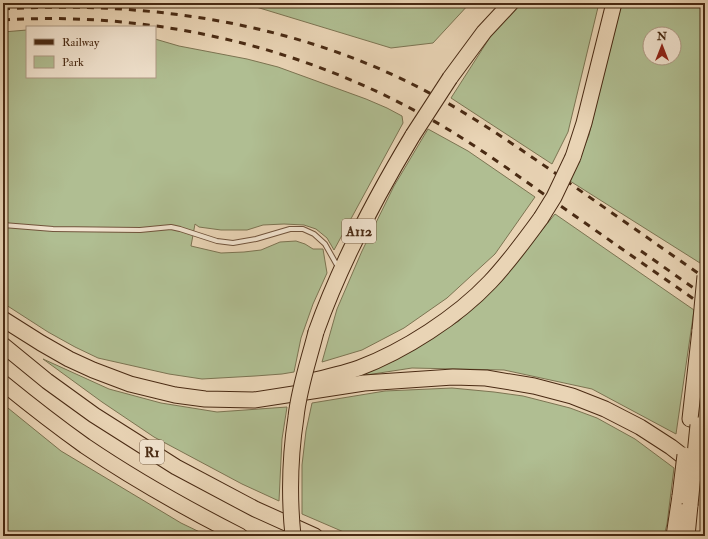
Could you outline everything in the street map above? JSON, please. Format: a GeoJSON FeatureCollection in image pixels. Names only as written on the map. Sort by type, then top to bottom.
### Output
{"type":"FeatureCollection","features":[{"type":"Feature","properties":{"kind":"highway","name":"A112"},"geometry":{"type":"LineString","coordinates":[[293,536],[290,491],[296,417],[301,389],[316,332],[323,312],[340,271],[368,213],[412,135],[450,78],[484,32],[511,3]]}},
{"type":"Feature","properties":{"kind":"highway"},"geometry":{"type":"LineString","coordinates":[[222,399],[253,394],[330,377],[359,368],[393,354],[461,309],[490,283],[511,260],[541,218],[554,197],[573,157],[584,123],[614,3]]}},
{"type":"Feature","properties":{"kind":"highway"},"geometry":{"type":"LineString","coordinates":[[687,536],[685,500],[694,422],[705,276]]}},
{"type":"Feature","properties":{"kind":"highway"},"geometry":{"type":"LineString","coordinates":[[3,319],[69,359],[94,370],[130,384],[175,395],[205,399],[254,400],[364,383],[453,377],[486,378],[534,386],[572,396],[605,409],[640,427],[671,447],[705,474]]}},
{"type":"Feature","properties":{"kind":"highway","name":"R1"},"geometry":{"type":"LineString","coordinates":[[3,346],[94,415],[176,467],[255,509],[315,536]]}},
{"type":"Feature","properties":{"kind":"highway"},"geometry":{"type":"LineString","coordinates":[[694,422],[705,366]]}},
{"type":"Feature","properties":{"kind":"highway","name":"R1"},"geometry":{"type":"LineString","coordinates":[[3,383],[36,410],[85,446],[171,499],[240,536]]}},
{"type":"Feature","properties":{"kind":"highway"},"geometry":{"type":"LineString","coordinates":[[674,536],[685,500]]}},
{"type":"Feature","properties":{"kind":"lane"},"geometry":{"type":"LineString","coordinates":[[3,225],[132,230],[171,227],[217,241],[233,243],[256,239],[290,229],[303,229],[314,234],[325,244],[340,271]]}},
{"type":"Feature","properties":{"kind":"green space"},"geometry":{"type":"Polygon","coordinates":[[[243,3],[470,3],[433,43],[391,48],[243,3]]]}},
{"type":"Feature","properties":{"kind":"green space"},"geometry":{"type":"Polygon","coordinates":[[[519,3],[599,3],[568,132],[552,164],[451,98],[494,31],[519,3]]]}},
{"type":"Feature","properties":{"kind":"green space"},"geometry":{"type":"Polygon","coordinates":[[[619,3],[705,3],[705,210],[700,263],[570,181],[589,135],[619,3]]]}},
{"type":"Feature","properties":{"kind":"green space"},"geometry":{"type":"Polygon","coordinates":[[[26,30],[26,78],[156,78],[156,39],[179,46],[247,59],[278,67],[366,99],[402,116],[403,123],[334,250],[327,238],[316,229],[304,225],[263,225],[247,230],[221,230],[199,227],[195,224],[191,246],[221,253],[261,250],[280,242],[296,241],[313,249],[323,249],[327,273],[313,304],[301,338],[294,372],[202,379],[169,374],[98,358],[48,332],[3,303],[3,32],[26,30]]]}},
{"type":"Feature","properties":{"kind":"green space"},"geometry":{"type":"Polygon","coordinates":[[[428,129],[468,151],[535,197],[495,254],[447,298],[404,328],[362,350],[322,362],[337,309],[362,251],[394,186],[428,129]]]}},
{"type":"Feature","properties":{"kind":"green space"},"geometry":{"type":"Polygon","coordinates":[[[555,214],[694,310],[676,434],[592,389],[504,370],[412,368],[340,379],[387,364],[459,321],[507,273],[555,214]]]}},
{"type":"Feature","properties":{"kind":"green space"},"geometry":{"type":"Polygon","coordinates":[[[43,359],[109,389],[161,403],[217,412],[287,407],[282,439],[279,501],[242,484],[154,437],[102,402],[43,359]]]}},
{"type":"Feature","properties":{"kind":"green space"},"geometry":{"type":"Polygon","coordinates":[[[452,388],[523,396],[570,408],[597,418],[635,439],[674,468],[667,524],[664,536],[353,536],[302,514],[302,465],[306,431],[312,403],[385,391],[452,388]]]}},
{"type":"Feature","properties":{"kind":"green space"},"geometry":{"type":"Polygon","coordinates":[[[3,404],[61,451],[181,523],[208,536],[3,536],[3,404]]]}},
{"type":"Feature","properties":{"kind":"railway"},"geometry":{"type":"LineString","coordinates":[[3,9],[59,7],[115,9],[170,14],[225,22],[280,34],[333,51],[385,71],[435,96],[471,117],[541,163],[705,278]]}},
{"type":"Feature","properties":{"kind":"railway"},"geometry":{"type":"LineString","coordinates":[[3,20],[57,19],[111,21],[165,27],[218,37],[271,51],[372,89],[456,134],[506,167],[705,307]]}},
{"type":"Feature","properties":{"kind":"railway"},"geometry":{"type":"LineString","coordinates":[[641,251],[705,296]]}}]}
